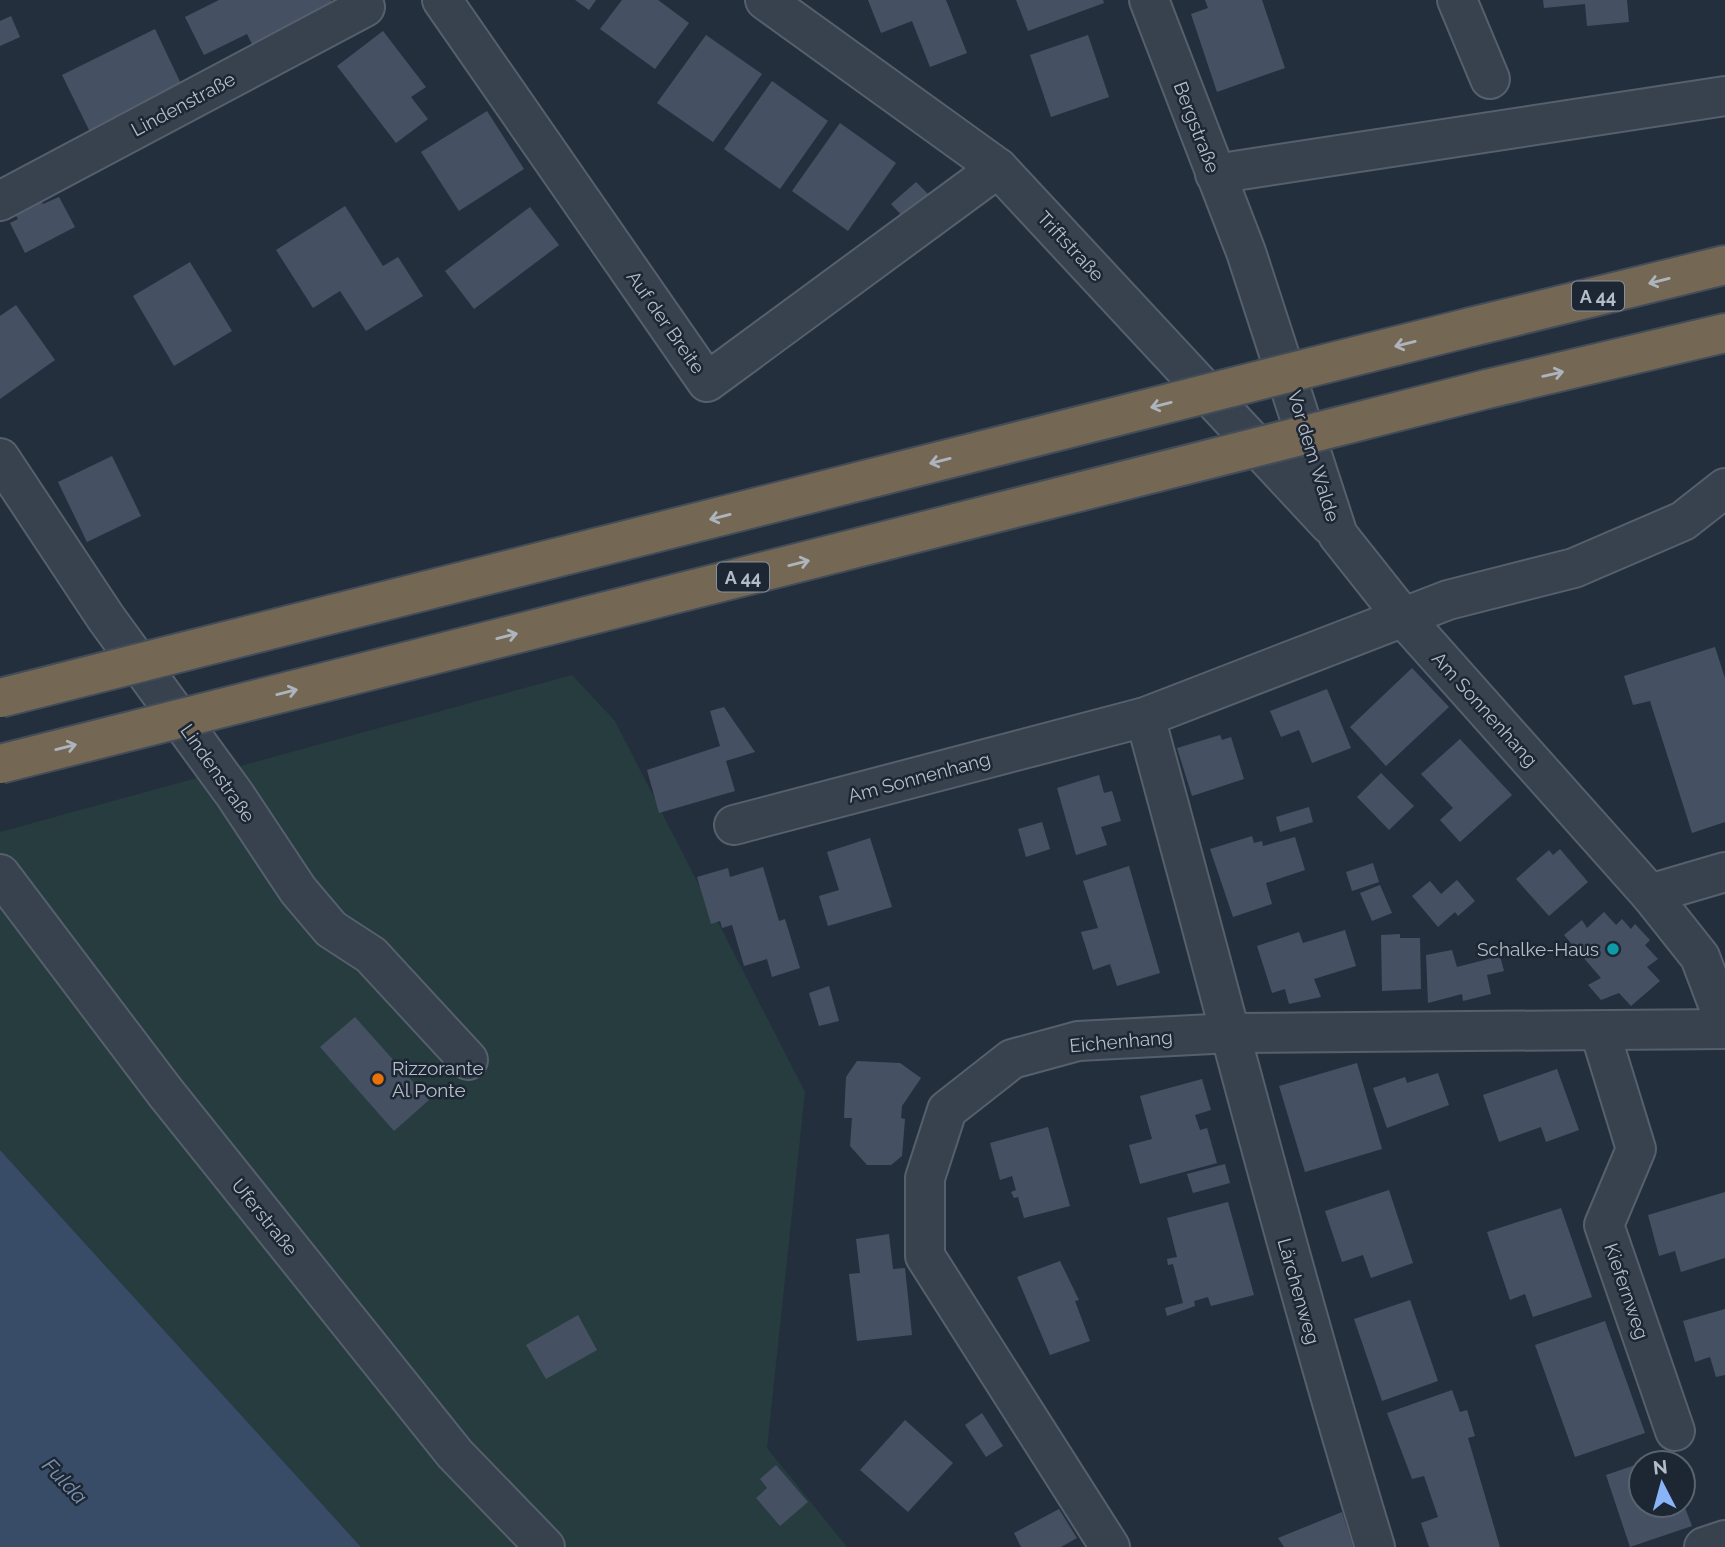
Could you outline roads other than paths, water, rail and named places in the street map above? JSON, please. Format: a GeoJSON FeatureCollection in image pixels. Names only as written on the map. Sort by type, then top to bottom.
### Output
{"type":"FeatureCollection","features":[{"type":"Feature","properties":{"kind":"highway","name":"A 44"},"geometry":{"type":"LineString","coordinates":[[0,698],[1725,265]]}},
{"type":"Feature","properties":{"kind":"highway","name":"A 44"},"geometry":{"type":"LineString","coordinates":[[0,764],[1487,389],[1725,333]]}},
{"type":"Feature","properties":{"kind":"street","name":"Auf der Breite"},"geometry":{"type":"LineString","coordinates":[[442,0],[707,382],[998,168]]}},
{"type":"Feature","properties":{"kind":"street","name":"Triftstraße"},"geometry":{"type":"LineString","coordinates":[[765,0],[998,168],[1338,535]]}},
{"type":"Feature","properties":{"kind":"street","name":"Bergstraße"},"geometry":{"type":"LineString","coordinates":[[1149,0],[1246,253]]}},
{"type":"Feature","properties":{"kind":"street"},"geometry":{"type":"LineString","coordinates":[[1457,0],[1490,79]]}},
{"type":"Feature","properties":{"kind":"street","name":"Lindenstraße"},"geometry":{"type":"LineString","coordinates":[[0,201],[365,7]]}},
{"type":"Feature","properties":{"kind":"street"},"geometry":{"type":"LineString","coordinates":[[1215,174],[1725,96]]}},
{"type":"Feature","properties":{"kind":"street","name":"Vor dem Walde"},"geometry":{"type":"LineString","coordinates":[[1246,253],[1283,358],[1338,535],[1403,617]]}},
{"type":"Feature","properties":{"kind":"street"},"geometry":{"type":"LineString","coordinates":[[1203,387],[1283,358]]}},
{"type":"Feature","properties":{"kind":"street","name":"Lindenstraße"},"geometry":{"type":"LineString","coordinates":[[0,458],[106,618],[235,795],[298,890],[331,929],[371,955],[468,1059]]}},
{"type":"Feature","properties":{"kind":"street"},"geometry":{"type":"LineString","coordinates":[[1403,617],[1448,600],[1574,568],[1683,521],[1725,488]]}},
{"type":"Feature","properties":{"kind":"street","name":"Am Sonnenhang"},"geometry":{"type":"LineString","coordinates":[[734,825],[1145,717],[1403,617],[1650,894],[1700,957],[1725,1023]]}},
{"type":"Feature","properties":{"kind":"street"},"geometry":{"type":"LineString","coordinates":[[1145,717],[1231,1033]]}},
{"type":"Feature","properties":{"kind":"street"},"geometry":{"type":"LineString","coordinates":[[1650,894],[1725,872]]}},
{"type":"Feature","properties":{"kind":"street","name":"Uferstraße"},"geometry":{"type":"LineString","coordinates":[[0,874],[165,1092],[447,1443],[545,1547]]}},
{"type":"Feature","properties":{"kind":"street","name":"Eichenhang"},"geometry":{"type":"LineString","coordinates":[[1110,1547],[925,1256],[925,1178],[947,1111],[1012,1059],[1078,1041],[1231,1033],[1725,1029]]}},
{"type":"Feature","properties":{"kind":"street","name":"Kiefernweg"},"geometry":{"type":"LineString","coordinates":[[1600,1032],[1636,1149],[1604,1225],[1675,1431]]}},
{"type":"Feature","properties":{"kind":"street","name":"Lärchenweg"},"geometry":{"type":"LineString","coordinates":[[1231,1033],[1270,1190],[1375,1547]]}},
{"type":"Feature","properties":{"kind":"street"},"geometry":{"type":"LineString","coordinates":[[1704,1547],[1725,1540]]}},
{"type":"Feature","properties":{"kind":"water","name":"Fulda"},"geometry":{"type":"Polygon","coordinates":[[[0,1150],[361,1547],[0,1547],[0,1150]]]}},
{"type":"Feature","properties":{"kind":"place","name":"Schalke-Haus"},"geometry":{"type":"Point","coordinates":[1613,949]}},
{"type":"Feature","properties":{"kind":"place","name":"Rizzorante Al Ponte"},"geometry":{"type":"Point","coordinates":[378,1079]}}]}
